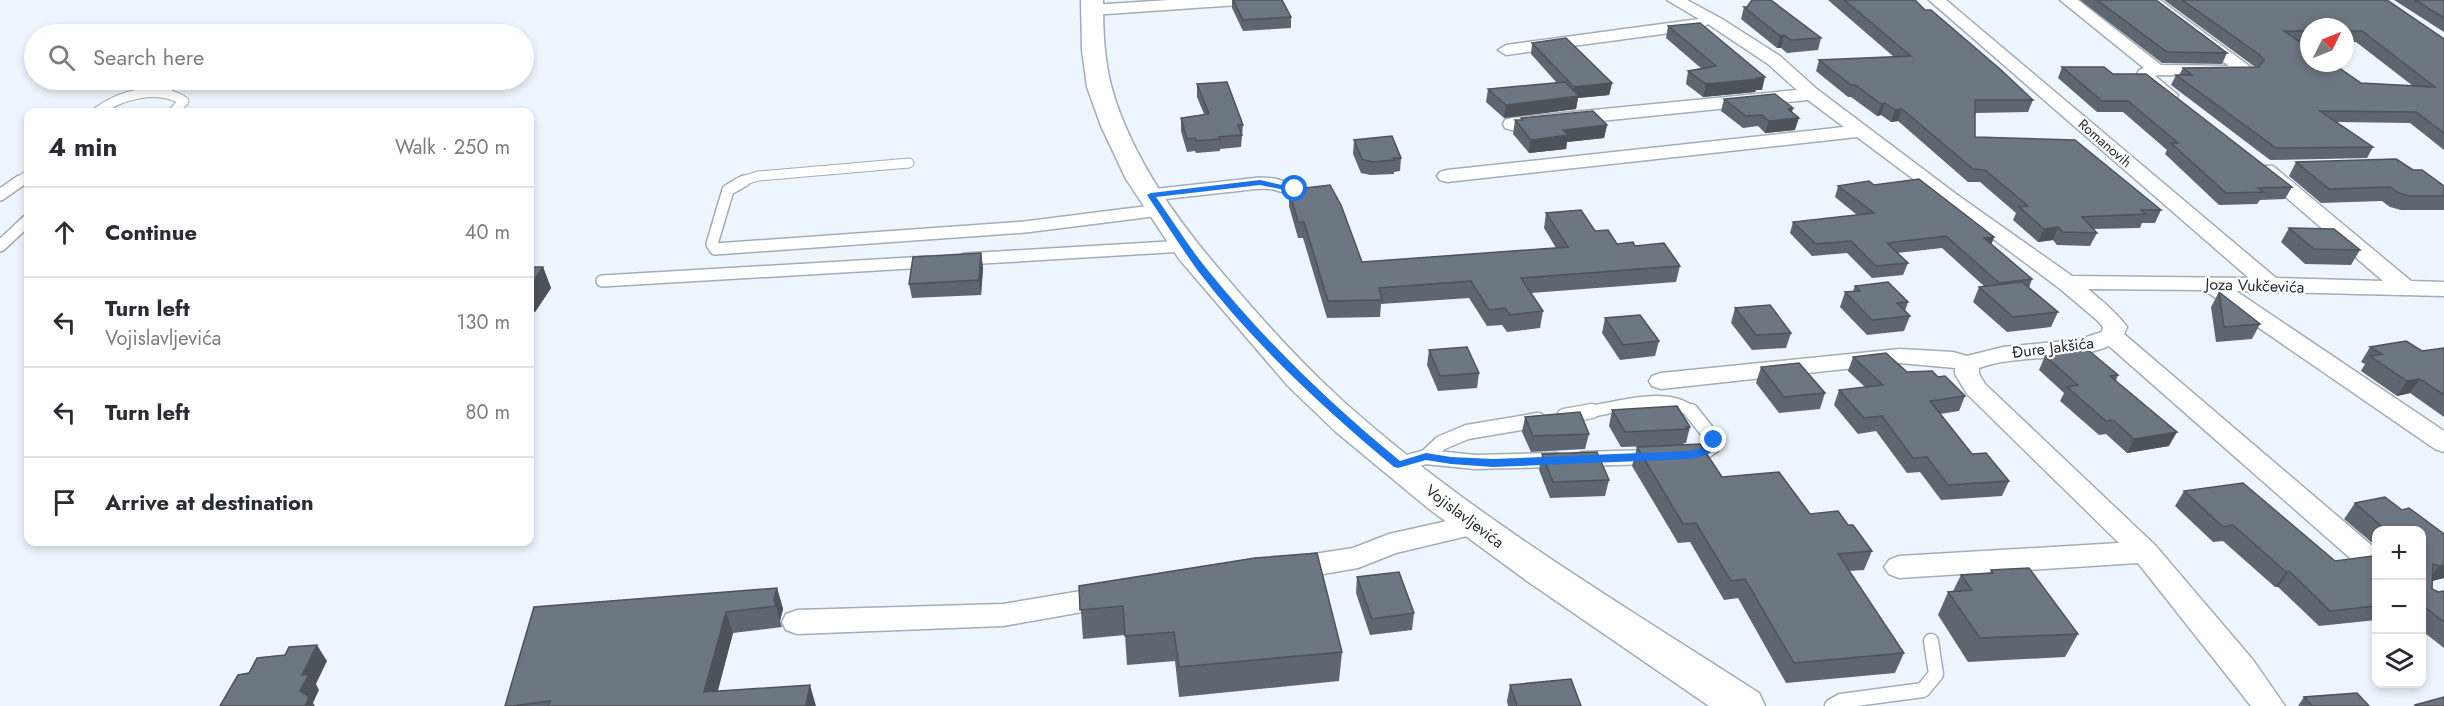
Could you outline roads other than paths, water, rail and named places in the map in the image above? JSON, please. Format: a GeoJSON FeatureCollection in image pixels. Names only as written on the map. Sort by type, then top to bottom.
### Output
{"type":"FeatureCollection","features":[{"type":"Feature","properties":{"kind":"main road","name":"Vojislavljevića"},"geometry":{"type":"LineString","coordinates":[[1092,5],[1094,53],[1102,97],[1130,163],[1202,269],[1270,348],[1346,422],[1412,461],[1474,525],[1743,706]]}},
{"type":"Feature","properties":{"kind":"street"},"geometry":{"type":"LineString","coordinates":[[1092,5],[1238,0]]}},
{"type":"Feature","properties":{"kind":"street","name":"Đure Jakšića"},"geometry":{"type":"LineString","coordinates":[[1676,0],[1716,22],[1774,60],[1812,94],[1860,131],[2067,283],[2106,316],[2115,327],[2112,336],[2102,342],[2082,346],[1992,354],[1967,364]]}},
{"type":"Feature","properties":{"kind":"street","name":"Romanovih"},"geometry":{"type":"LineString","coordinates":[[1937,0],[2272,286]]}},
{"type":"Feature","properties":{"kind":"street"},"geometry":{"type":"LineString","coordinates":[[2068,0],[2157,70]]}},
{"type":"Feature","properties":{"kind":"street"},"geometry":{"type":"LineString","coordinates":[[2150,0],[2247,71],[2157,70],[2149,72],[2145,77],[2182,105]]}},
{"type":"Feature","properties":{"kind":"street"},"geometry":{"type":"LineString","coordinates":[[1506,50],[1716,22]]}},
{"type":"Feature","properties":{"kind":"street"},"geometry":{"type":"LineString","coordinates":[[1512,124],[1812,94]]}},
{"type":"Feature","properties":{"kind":"street"},"geometry":{"type":"LineString","coordinates":[[1447,176],[1860,131]]}},
{"type":"Feature","properties":{"kind":"street"},"geometry":{"type":"LineString","coordinates":[[2297,168],[2259,165],[2406,289]]}},
{"type":"Feature","properties":{"kind":"street","name":"Joza Vukčevića"},"geometry":{"type":"LineString","coordinates":[[2067,283],[2119,281],[2444,290]]}},
{"type":"Feature","properties":{"kind":"street"},"geometry":{"type":"LineString","coordinates":[[2209,284],[2444,443]]}},
{"type":"Feature","properties":{"kind":"street"},"geometry":{"type":"LineString","coordinates":[[2112,336],[2372,562]]}},
{"type":"Feature","properties":{"kind":"street"},"geometry":{"type":"LineString","coordinates":[[1661,381],[1900,356],[1941,358],[1967,364],[1967,374],[1976,389],[2145,552],[2242,669],[2269,706]]}},
{"type":"Feature","properties":{"kind":"street"},"geometry":{"type":"LineString","coordinates":[[1263,573],[1358,558],[1389,544],[1474,525]]}},
{"type":"Feature","properties":{"kind":"street"},"geometry":{"type":"LineString","coordinates":[[1899,567],[2145,552]]}},
{"type":"Feature","properties":{"kind":"street"},"geometry":{"type":"LineString","coordinates":[[797,621],[1003,615],[1133,594]]}},
{"type":"Feature","properties":{"kind":"lane"},"geometry":{"type":"LineString","coordinates":[[105,108],[125,98],[151,93],[174,94],[181,97],[184,101],[178,108]]}},
{"type":"Feature","properties":{"kind":"lane"},"geometry":{"type":"LineString","coordinates":[[909,163],[758,176],[739,182],[728,190],[712,244],[715,249],[720,250],[1025,227],[1260,183],[1274,184],[1307,194]]}},
{"type":"Feature","properties":{"kind":"lane"},"geometry":{"type":"LineString","coordinates":[[0,195],[24,178]]}},
{"type":"Feature","properties":{"kind":"lane"},"geometry":{"type":"LineString","coordinates":[[0,246],[24,224]]}},
{"type":"Feature","properties":{"kind":"lane"},"geometry":{"type":"LineString","coordinates":[[602,281],[1185,246]]}},
{"type":"Feature","properties":{"kind":"lane"},"geometry":{"type":"LineString","coordinates":[[1668,400],[1683,404],[1692,411],[1714,440],[1712,447],[1703,453],[1672,456],[1493,463],[1412,461],[1442,443],[1467,432],[1668,400]]}},
{"type":"Feature","properties":{"kind":"lane"},"geometry":{"type":"LineString","coordinates":[[1832,706],[1841,701],[1923,690],[1936,674],[1931,641]]}}]}
